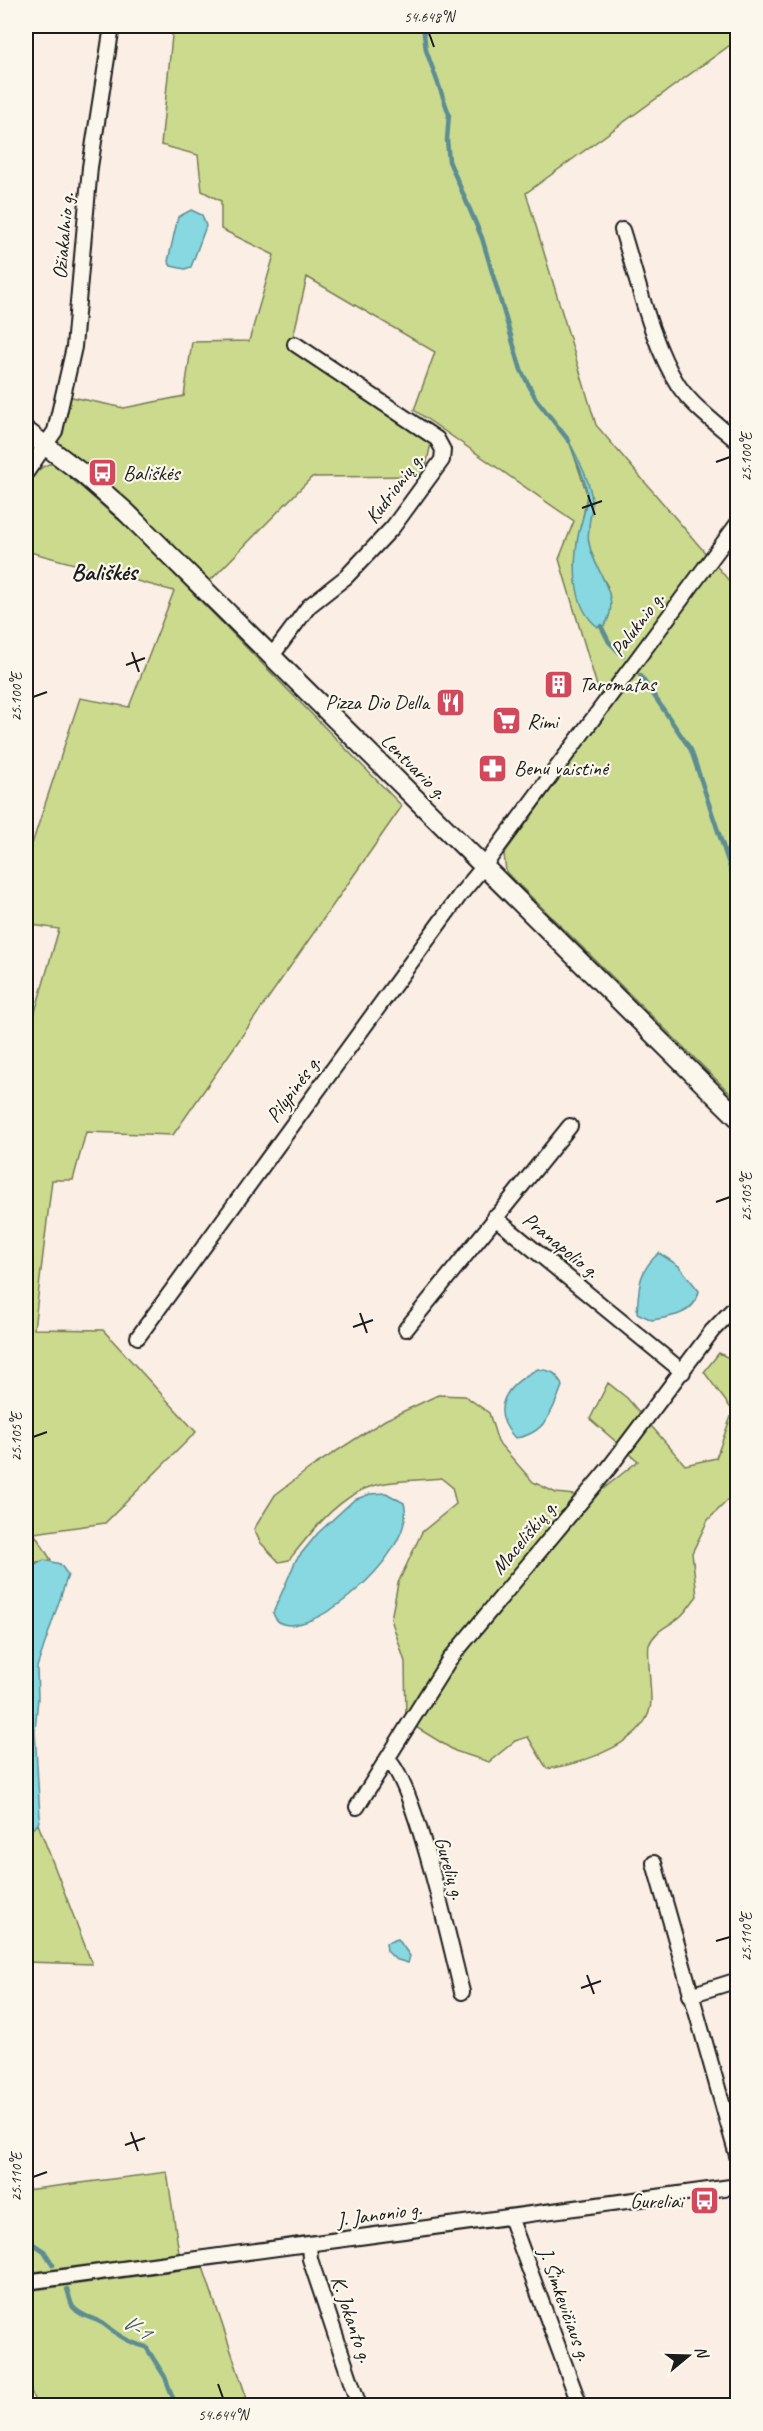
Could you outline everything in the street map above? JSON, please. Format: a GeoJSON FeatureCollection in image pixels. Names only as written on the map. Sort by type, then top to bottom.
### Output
{"type":"FeatureCollection","features":[{"type":"Feature","properties":{"kind":"main road","name":"Lentvario g."},"geometry":{"type":"LineString","coordinates":[[26,431],[83,474],[126,512],[738,1118]]}},
{"type":"Feature","properties":{"kind":"street","name":"Ožiakalnio g."},"geometry":{"type":"LineString","coordinates":[[26,473],[55,431],[61,414],[74,347],[90,167],[112,26]]}},
{"type":"Feature","properties":{"kind":"street"},"geometry":{"type":"LineString","coordinates":[[622,230],[663,355],[679,386],[699,409],[738,442]]}},
{"type":"Feature","properties":{"kind":"street","name":"Kudrionių g."},"geometry":{"type":"LineString","coordinates":[[271,657],[309,606],[346,578],[393,527],[442,460],[443,450],[437,439],[295,344]]}},
{"type":"Feature","properties":{"kind":"street","name":"Paluknio g."},"geometry":{"type":"LineString","coordinates":[[484,866],[738,523]]}},
{"type":"Feature","properties":{"kind":"street","name":"Pilypinės g."},"geometry":{"type":"LineString","coordinates":[[138,1337],[484,866]]}},
{"type":"Feature","properties":{"kind":"street"},"geometry":{"type":"LineString","coordinates":[[494,1217],[570,1126]]}},
{"type":"Feature","properties":{"kind":"street","name":"Pranapolio g."},"geometry":{"type":"LineString","coordinates":[[406,1329],[494,1217],[683,1372]]}},
{"type":"Feature","properties":{"kind":"street","name":"Maceliškių g."},"geometry":{"type":"LineString","coordinates":[[357,1807],[449,1660],[608,1469],[712,1331],[738,1304]]}},
{"type":"Feature","properties":{"kind":"street","name":"Gurelių g."},"geometry":{"type":"LineString","coordinates":[[388,1760],[399,1775],[420,1836],[462,1992]]}},
{"type":"Feature","properties":{"kind":"street"},"geometry":{"type":"LineString","coordinates":[[654,1863],[738,2159]]}},
{"type":"Feature","properties":{"kind":"street"},"geometry":{"type":"LineString","coordinates":[[690,1995],[738,1980]]}},
{"type":"Feature","properties":{"kind":"street","name":"J. Janonio g."},"geometry":{"type":"LineString","coordinates":[[26,2282],[738,2186]]}},
{"type":"Feature","properties":{"kind":"street","name":"J. Šimkevičiaus g."},"geometry":{"type":"LineString","coordinates":[[510,2217],[580,2406]]}},
{"type":"Feature","properties":{"kind":"street","name":"K. Jokanto g."},"geometry":{"type":"LineString","coordinates":[[309,2245],[310,2259],[359,2406]]}},
{"type":"Feature","properties":{"kind":"green space"},"geometry":{"type":"Polygon","coordinates":[[[173,26],[737,26],[737,40],[526,193],[596,425],[737,590],[737,1100],[506,872],[504,854],[612,705],[600,696],[559,559],[574,521],[414,410],[435,352],[307,277],[291,346],[431,443],[424,476],[312,477],[208,583],[137,508],[55,445],[67,396],[124,408],[184,396],[192,342],[249,341],[274,255],[221,229],[221,201],[202,191],[198,155],[161,145],[173,26]],[[571,446],[587,494],[575,565],[608,587],[592,561],[588,539],[591,496],[571,446]]]}},
{"type":"Feature","properties":{"kind":"green space"},"geometry":{"type":"Polygon","coordinates":[[[49,464],[55,464],[136,535],[402,806],[173,1135],[86,1132],[73,1180],[52,1180],[34,1329],[103,1330],[196,1432],[105,1523],[34,1533],[51,1560],[37,1562],[26,1570],[26,1043],[59,929],[26,924],[26,853],[29,853],[80,698],[129,707],[174,591],[26,551],[27,489],[31,479],[49,464]]]}},
{"type":"Feature","properties":{"kind":"green space"},"geometry":{"type":"Polygon","coordinates":[[[719,1353],[737,1362],[737,1491],[708,1520],[692,1553],[697,1596],[682,1615],[660,1631],[649,1645],[651,1700],[648,1715],[640,1728],[627,1739],[595,1756],[547,1769],[528,1737],[515,1741],[489,1762],[455,1751],[406,1721],[405,1662],[391,1619],[398,1583],[422,1532],[456,1504],[452,1487],[441,1478],[388,1483],[358,1492],[338,1505],[312,1531],[289,1560],[279,1562],[260,1542],[254,1529],[275,1495],[310,1468],[385,1420],[438,1395],[465,1396],[489,1413],[498,1442],[533,1482],[556,1493],[593,1497],[638,1461],[590,1419],[608,1383],[627,1398],[685,1465],[716,1458],[733,1411],[704,1372],[719,1353]]]}},
{"type":"Feature","properties":{"kind":"green space"},"geometry":{"type":"Polygon","coordinates":[[[38,1824],[92,1964],[26,1962],[26,1834],[38,1824]]]}},
{"type":"Feature","properties":{"kind":"green space"},"geometry":{"type":"Polygon","coordinates":[[[167,2172],[179,2253],[26,2273],[26,2190],[167,2172]]]}},
{"type":"Feature","properties":{"kind":"green space"},"geometry":{"type":"Polygon","coordinates":[[[203,2267],[249,2405],[36,2405],[26,2377],[26,2291],[203,2267]]]}},
{"type":"Feature","properties":{"kind":"water"},"geometry":{"type":"Polygon","coordinates":[[[191,210],[202,215],[206,226],[191,267],[185,269],[171,266],[168,261],[178,217],[191,210]]]}},
{"type":"Feature","properties":{"kind":"water"},"geometry":{"type":"Polygon","coordinates":[[[569,441],[589,487],[592,502],[589,543],[606,584],[611,604],[605,625],[598,627],[583,608],[576,583],[577,543],[587,494],[569,441]]]}},
{"type":"Feature","properties":{"kind":"water"},"geometry":{"type":"Polygon","coordinates":[[[659,1253],[679,1266],[699,1291],[693,1305],[682,1313],[652,1320],[637,1313],[638,1295],[643,1273],[659,1253]]]}},
{"type":"Feature","properties":{"kind":"water"},"geometry":{"type":"Polygon","coordinates":[[[538,1369],[553,1373],[562,1386],[551,1413],[540,1427],[525,1436],[515,1438],[503,1417],[502,1407],[505,1398],[518,1382],[538,1369]]]}},
{"type":"Feature","properties":{"kind":"water"},"geometry":{"type":"Polygon","coordinates":[[[386,1493],[404,1503],[404,1525],[392,1549],[374,1573],[350,1596],[325,1613],[302,1623],[284,1624],[273,1613],[296,1560],[318,1533],[354,1500],[370,1494],[386,1493]]]}},
{"type":"Feature","properties":{"kind":"water"},"geometry":{"type":"Polygon","coordinates":[[[44,1560],[60,1564],[68,1575],[37,1667],[38,1698],[35,1731],[40,1817],[38,1824],[26,1834],[26,1570],[44,1560]]]}},
{"type":"Feature","properties":{"kind":"water"},"geometry":{"type":"Polygon","coordinates":[[[398,1939],[410,1956],[408,1963],[395,1959],[387,1951],[386,1943],[398,1939]]]}},
{"type":"Feature","properties":{"kind":"waterway"},"geometry":{"type":"LineString","coordinates":[[423,26],[426,50],[449,114],[447,140],[449,161],[482,238],[521,370],[536,399],[569,441]]}},
{"type":"Feature","properties":{"kind":"waterway"},"geometry":{"type":"LineString","coordinates":[[601,626],[609,642],[623,656]]}},
{"type":"Feature","properties":{"kind":"waterway"},"geometry":{"type":"LineString","coordinates":[[640,675],[691,750],[738,891]]}},
{"type":"Feature","properties":{"kind":"waterway","name":"V-1"},"geometry":{"type":"LineString","coordinates":[[26,2239],[44,2251],[53,2265]]}},
{"type":"Feature","properties":{"kind":"waterway","name":"V-1"},"geometry":{"type":"LineString","coordinates":[[67,2289],[72,2305],[77,2311],[124,2338],[146,2347],[165,2377],[176,2406]]}},
{"type":"Feature","properties":{"kind":"place","name":"Bališkės"},"geometry":{"type":"Point","coordinates":[102,473]}},
{"type":"Feature","properties":{"kind":"place","name":"Taromatas"},"geometry":{"type":"Point","coordinates":[558,684]}},
{"type":"Feature","properties":{"kind":"place","name":"Pizza Dio Della"},"geometry":{"type":"Point","coordinates":[450,702]}},
{"type":"Feature","properties":{"kind":"place","name":"Rimi"},"geometry":{"type":"Point","coordinates":[506,721]}},
{"type":"Feature","properties":{"kind":"place","name":"Benu vaistinė"},"geometry":{"type":"Point","coordinates":[493,768]}},
{"type":"Feature","properties":{"kind":"place","name":"Gureliai"},"geometry":{"type":"Point","coordinates":[704,2201]}},
{"type":"Feature","properties":{"kind":"district","name":"Bališkės"},"geometry":{"type":"Point","coordinates":[104,572]}}]}
